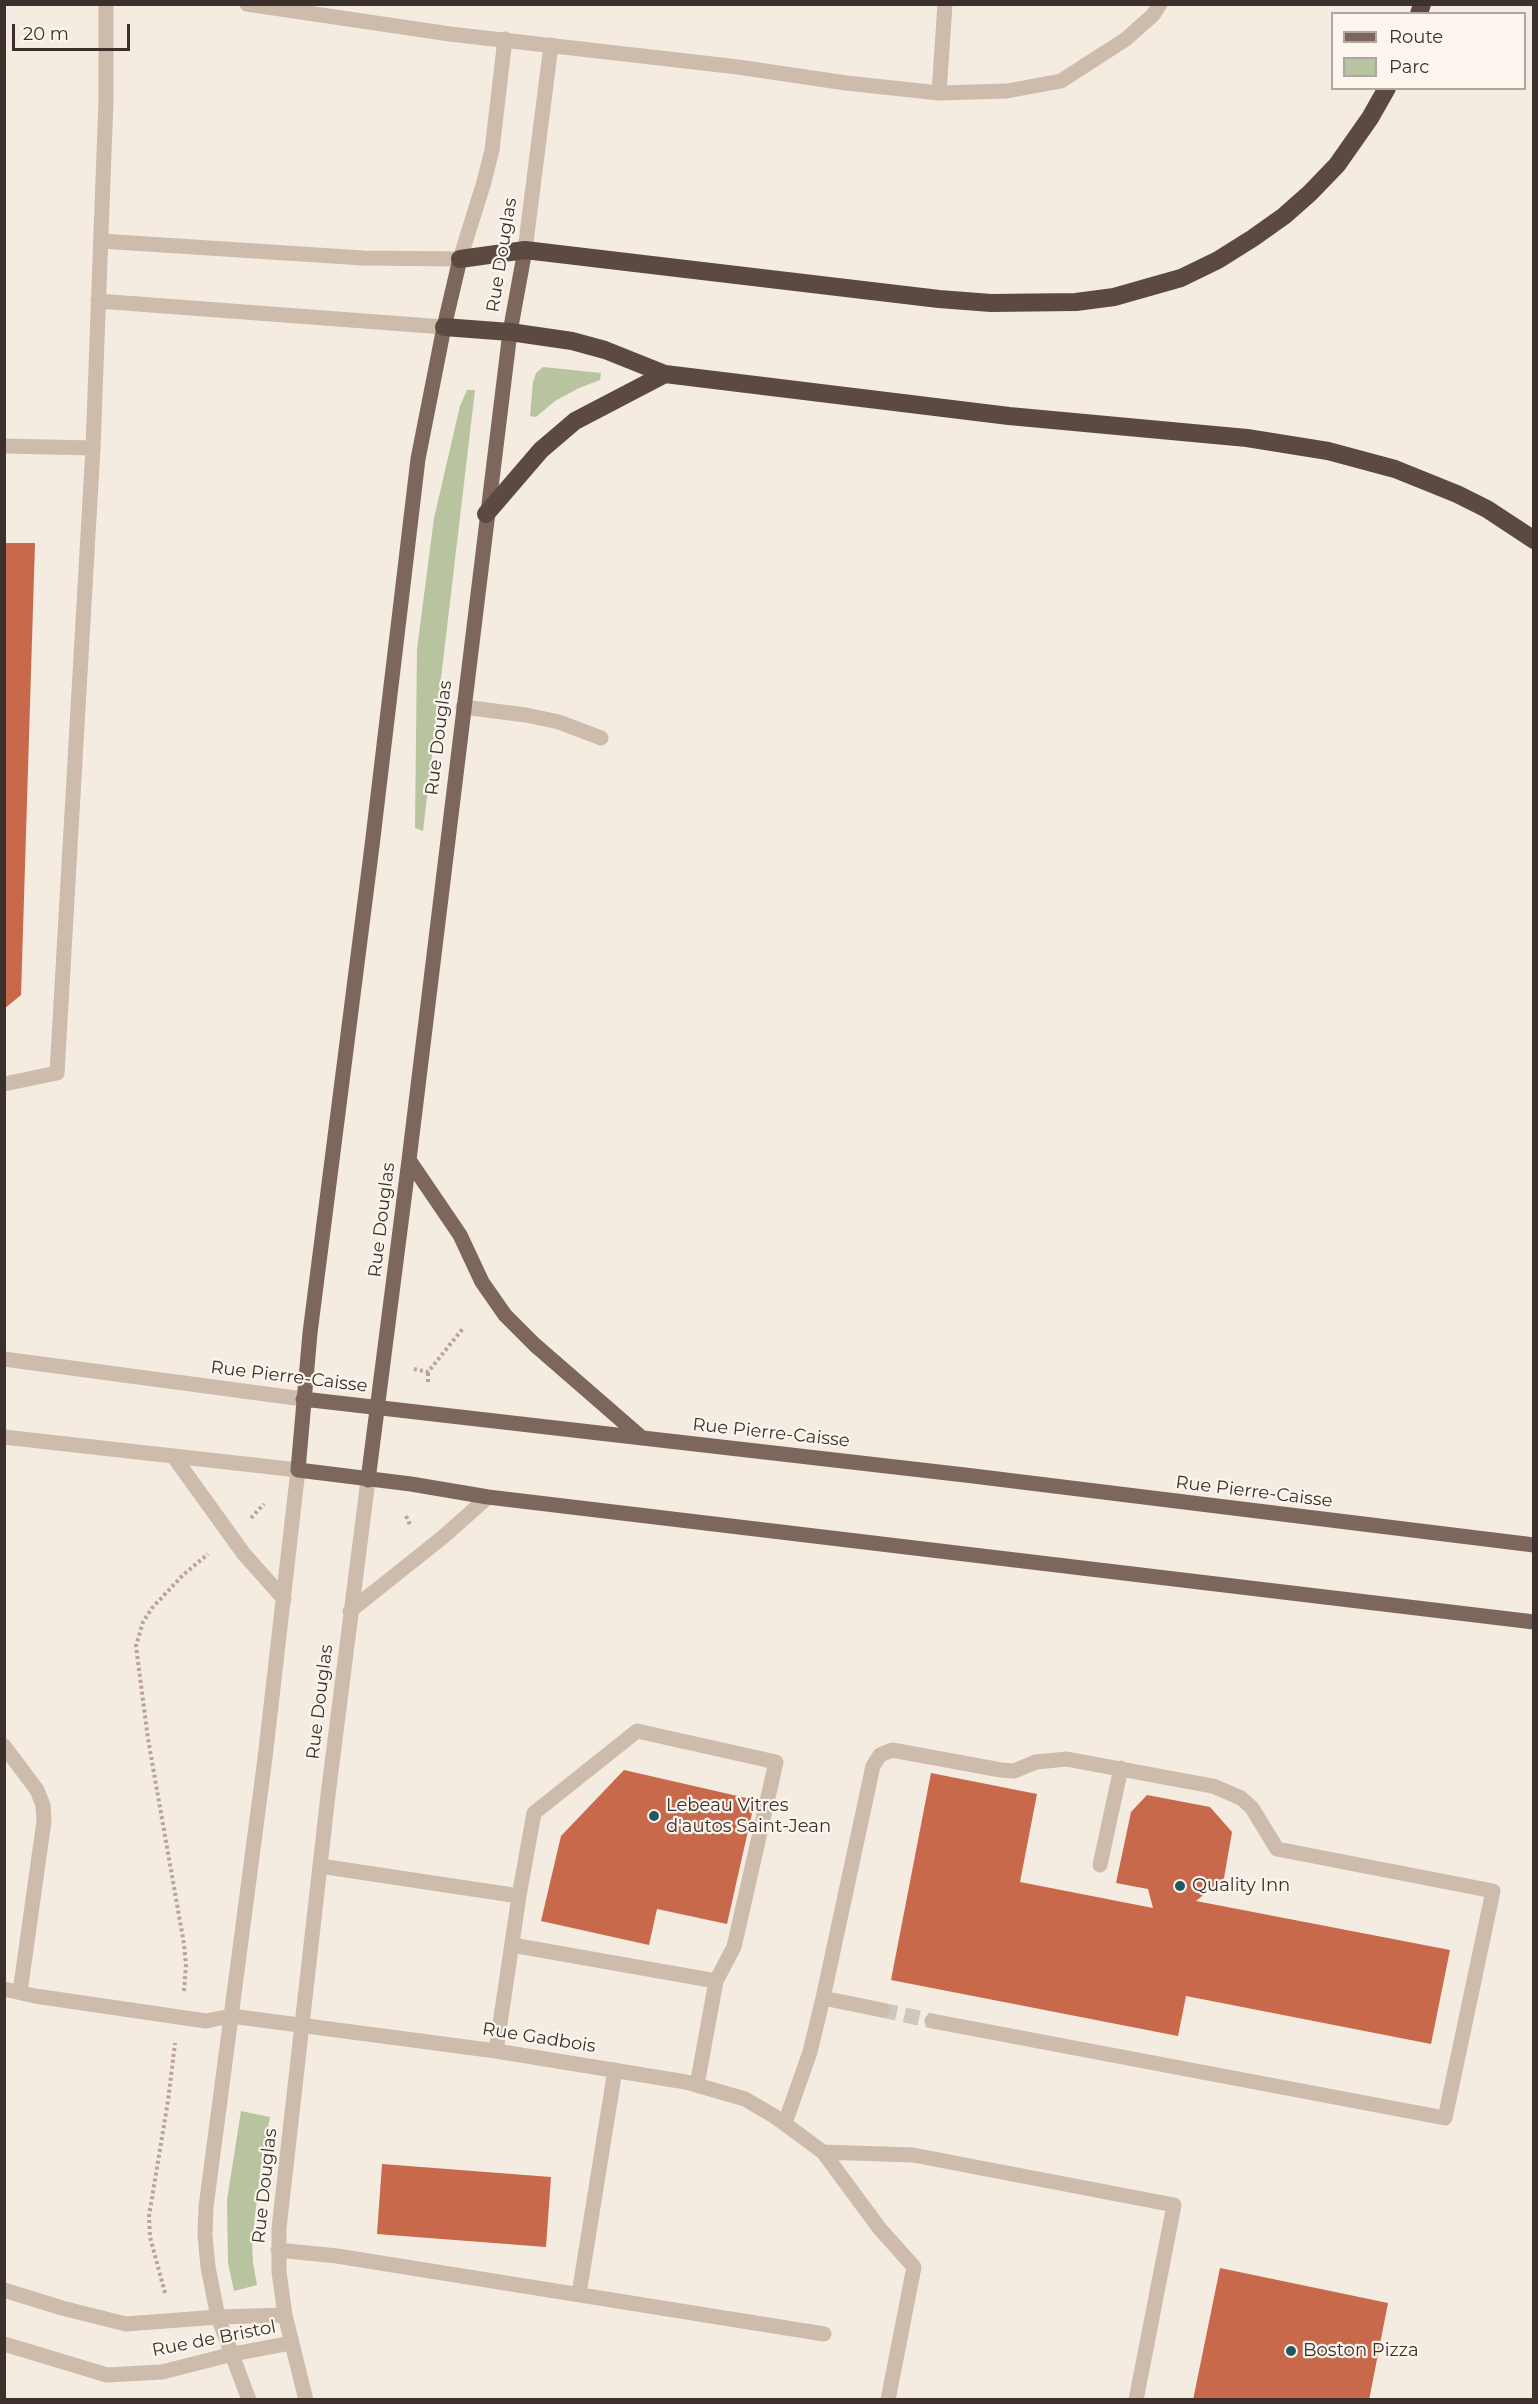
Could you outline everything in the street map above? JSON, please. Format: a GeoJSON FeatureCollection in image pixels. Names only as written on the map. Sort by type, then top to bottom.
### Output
{"type":"FeatureCollection","features":[{"type":"Feature","properties":{"kind":"highway"},"geometry":{"type":"LineString","coordinates":[[460,259],[525,250],[939,299],[1030,304],[1114,297],[1181,278],[1227,255],[1284,216],[1337,165],[1370,118],[1386,90]]}},
{"type":"Feature","properties":{"kind":"highway"},"geometry":{"type":"LineString","coordinates":[[444,327],[510,332],[572,341],[606,350],[665,374],[1009,416],[1247,438],[1328,451],[1395,469],[1440,486],[1487,509],[1533,540]]}},
{"type":"Feature","properties":{"kind":"highway"},"geometry":{"type":"LineString","coordinates":[[486,514],[541,450],[575,421],[665,374]]}},
{"type":"Feature","properties":{"kind":"main road","name":"Rue Douglas"},"geometry":{"type":"LineString","coordinates":[[368,1480],[409,1160],[486,514],[510,332],[525,250]]}},
{"type":"Feature","properties":{"kind":"main road","name":"Rue Douglas"},"geometry":{"type":"LineString","coordinates":[[298,1470],[303,1399],[417,469],[444,327],[460,259]]}},
{"type":"Feature","properties":{"kind":"main road"},"geometry":{"type":"LineString","coordinates":[[409,1160],[460,1235],[482,1282],[505,1315],[521,1332],[642,1438]]}},
{"type":"Feature","properties":{"kind":"main road","name":"Rue Pierre-Caisse"},"geometry":{"type":"LineString","coordinates":[[303,1399],[976,1476],[1533,1545]]}},
{"type":"Feature","properties":{"kind":"main road"},"geometry":{"type":"LineString","coordinates":[[298,1470],[488,1497],[1533,1622]]}},
{"type":"Feature","properties":{"kind":"street"},"geometry":{"type":"LineString","coordinates":[[4,1084],[57,1073],[93,448],[106,100],[106,4]]}},
{"type":"Feature","properties":{"kind":"street"},"geometry":{"type":"LineString","coordinates":[[247,4],[450,34],[939,93],[1007,91],[1061,81],[1126,39],[1153,15],[1160,4]]}},
{"type":"Feature","properties":{"kind":"street"},"geometry":{"type":"LineString","coordinates":[[939,93],[945,4]]}},
{"type":"Feature","properties":{"kind":"street","name":"Rue Douglas"},"geometry":{"type":"LineString","coordinates":[[460,259],[492,150],[505,39]]}},
{"type":"Feature","properties":{"kind":"street","name":"Rue Douglas"},"geometry":{"type":"LineString","coordinates":[[525,250],[551,45]]}},
{"type":"Feature","properties":{"kind":"street"},"geometry":{"type":"LineString","coordinates":[[101,242],[363,258],[460,259]]}},
{"type":"Feature","properties":{"kind":"street"},"geometry":{"type":"LineString","coordinates":[[98,301],[444,327]]}},
{"type":"Feature","properties":{"kind":"street"},"geometry":{"type":"LineString","coordinates":[[4,446],[93,448]]}},
{"type":"Feature","properties":{"kind":"street"},"geometry":{"type":"LineString","coordinates":[[463,707],[526,715],[559,722],[601,738]]}},
{"type":"Feature","properties":{"kind":"street","name":"Rue Pierre-Caisse"},"geometry":{"type":"LineString","coordinates":[[4,1359],[303,1399]]}},
{"type":"Feature","properties":{"kind":"street"},"geometry":{"type":"LineString","coordinates":[[4,1437],[298,1470]]}},
{"type":"Feature","properties":{"kind":"street"},"geometry":{"type":"LineString","coordinates":[[174,1457],[244,1554],[284,1599]]}},
{"type":"Feature","properties":{"kind":"street","name":"Rue Douglas"},"geometry":{"type":"LineString","coordinates":[[249,2400],[218,2317],[208,2267],[205,2235],[206,2207],[284,1599],[298,1470]]}},
{"type":"Feature","properties":{"kind":"street","name":"Rue Douglas"},"geometry":{"type":"LineString","coordinates":[[306,2400],[285,2315],[278,2250],[283,2183],[320,1866],[368,1480]]}},
{"type":"Feature","properties":{"kind":"street"},"geometry":{"type":"LineString","coordinates":[[350,1611],[443,1538],[488,1497]]}},
{"type":"Feature","properties":{"kind":"street"},"geometry":{"type":"LineString","coordinates":[[496,2051],[534,1813],[637,1731],[776,1762],[734,1947],[716,1981],[697,2085]]}},
{"type":"Feature","properties":{"kind":"street"},"geometry":{"type":"LineString","coordinates":[[4,1746],[37,1790],[43,1805],[44,1821],[20,1992]]}},
{"type":"Feature","properties":{"kind":"street"},"geometry":{"type":"LineString","coordinates":[[785,2124],[810,2052],[824,1998],[873,1766],[880,1755],[886,1751],[898,1749],[1014,1771],[1036,1762],[1067,1759],[1227,1791],[1252,1808],[1276,1849],[1493,1891],[1445,2118],[932,2020]]}},
{"type":"Feature","properties":{"kind":"street"},"geometry":{"type":"LineString","coordinates":[[1100,1865],[1121,1768]]}},
{"type":"Feature","properties":{"kind":"street"},"geometry":{"type":"LineString","coordinates":[[320,1866],[519,1896]]}},
{"type":"Feature","properties":{"kind":"street"},"geometry":{"type":"LineString","coordinates":[[512,1945],[716,1981]]}},
{"type":"Feature","properties":{"kind":"street","name":"Rue Gadbois"},"geometry":{"type":"LineString","coordinates":[[4,1989],[72,2002],[206,2021],[231,2016],[496,2051],[697,2085],[745,2099],[785,2124],[823,2152],[880,2229],[914,2267],[888,2400]]}},
{"type":"Feature","properties":{"kind":"street"},"geometry":{"type":"LineString","coordinates":[[824,1998],[882,2010]]}},
{"type":"Feature","properties":{"kind":"street"},"geometry":{"type":"LineString","coordinates":[[579,2294],[615,2070]]}},
{"type":"Feature","properties":{"kind":"street"},"geometry":{"type":"LineString","coordinates":[[823,2152],[913,2155],[1174,2205],[1136,2400]]}},
{"type":"Feature","properties":{"kind":"street"},"geometry":{"type":"LineString","coordinates":[[278,2250],[338,2256],[824,2334]]}},
{"type":"Feature","properties":{"kind":"street","name":"Rue de Bristol"},"geometry":{"type":"LineString","coordinates":[[4,2290],[126,2324],[285,2315]]}},
{"type":"Feature","properties":{"kind":"street","name":"Rue de Bristol"},"geometry":{"type":"LineString","coordinates":[[4,2344],[107,2375],[162,2372],[233,2354],[291,2343]]}},
{"type":"Feature","properties":{"kind":"path"},"geometry":{"type":"LineString","coordinates":[[428,1382],[428,1372],[464,1327]]}},
{"type":"Feature","properties":{"kind":"path"},"geometry":{"type":"LineString","coordinates":[[414,1369],[428,1372]]}},
{"type":"Feature","properties":{"kind":"path"},"geometry":{"type":"LineString","coordinates":[[249,1520],[264,1505]]}},
{"type":"Feature","properties":{"kind":"path"},"geometry":{"type":"LineString","coordinates":[[183,1992],[186,1965],[184,1944],[148,1739],[136,1646],[143,1622],[152,1608],[183,1575],[215,1548]]}},
{"type":"Feature","properties":{"kind":"path"},"geometry":{"type":"LineString","coordinates":[[165,2292],[150,2237],[149,2216],[168,2101],[175,2041]]}},
{"type":"Feature","properties":{"kind":"green space"},"geometry":{"type":"Polygon","coordinates":[[[543,367],[601,373],[600,380],[555,401],[536,417],[530,416],[533,382],[536,373],[543,367]]]}},
{"type":"Feature","properties":{"kind":"green space"},"geometry":{"type":"Polygon","coordinates":[[[467,390],[475,390],[423,831],[415,828],[417,649],[434,518],[460,406],[467,390]]]}},
{"type":"Feature","properties":{"kind":"green space"},"geometry":{"type":"Polygon","coordinates":[[[241,2111],[270,2117],[261,2166],[252,2241],[257,2285],[234,2291],[228,2263],[227,2200],[241,2111]]]}},
{"type":"Feature","properties":{"kind":"building"},"geometry":{"type":"Polygon","coordinates":[[[4,543],[35,543],[21,995],[4,1009],[4,543]]]}},
{"type":"Feature","properties":{"kind":"building"},"geometry":{"type":"Polygon","coordinates":[[[624,1770],[755,1800],[727,1924],[657,1909],[649,1945],[541,1921],[561,1836],[624,1770]]]}},
{"type":"Feature","properties":{"kind":"building"},"geometry":{"type":"Polygon","coordinates":[[[931,1773],[1037,1794],[1020,1882],[1153,1908],[1148,1889],[1116,1883],[1131,1812],[1147,1795],[1210,1807],[1232,1832],[1224,1878],[1196,1901],[1450,1950],[1431,2044],[1186,1996],[1178,2036],[891,1980],[931,1773]]]}},
{"type":"Feature","properties":{"kind":"building"},"geometry":{"type":"Polygon","coordinates":[[[382,2164],[551,2177],[546,2247],[377,2234],[382,2164]]]}},
{"type":"Feature","properties":{"kind":"building","name":"Boston Pizza"},"geometry":{"type":"Polygon","coordinates":[[[1220,2268],[1388,2303],[1369,2400],[1193,2400],[1220,2268]]]}},
{"type":"Feature","properties":{"kind":"tunnel"},"geometry":{"type":"LineString","coordinates":[[882,2010],[932,2021]]}},
{"type":"Feature","properties":{"kind":"place","name":"Lebeau Vitres d'autos Saint-Jean"},"geometry":{"type":"Point","coordinates":[654,1816]}},
{"type":"Feature","properties":{"kind":"place","name":"Quality Inn"},"geometry":{"type":"Point","coordinates":[1180,1886]}},
{"type":"Feature","properties":{"kind":"place","name":"Boston Pizza"},"geometry":{"type":"Point","coordinates":[1291,2351]}}]}
